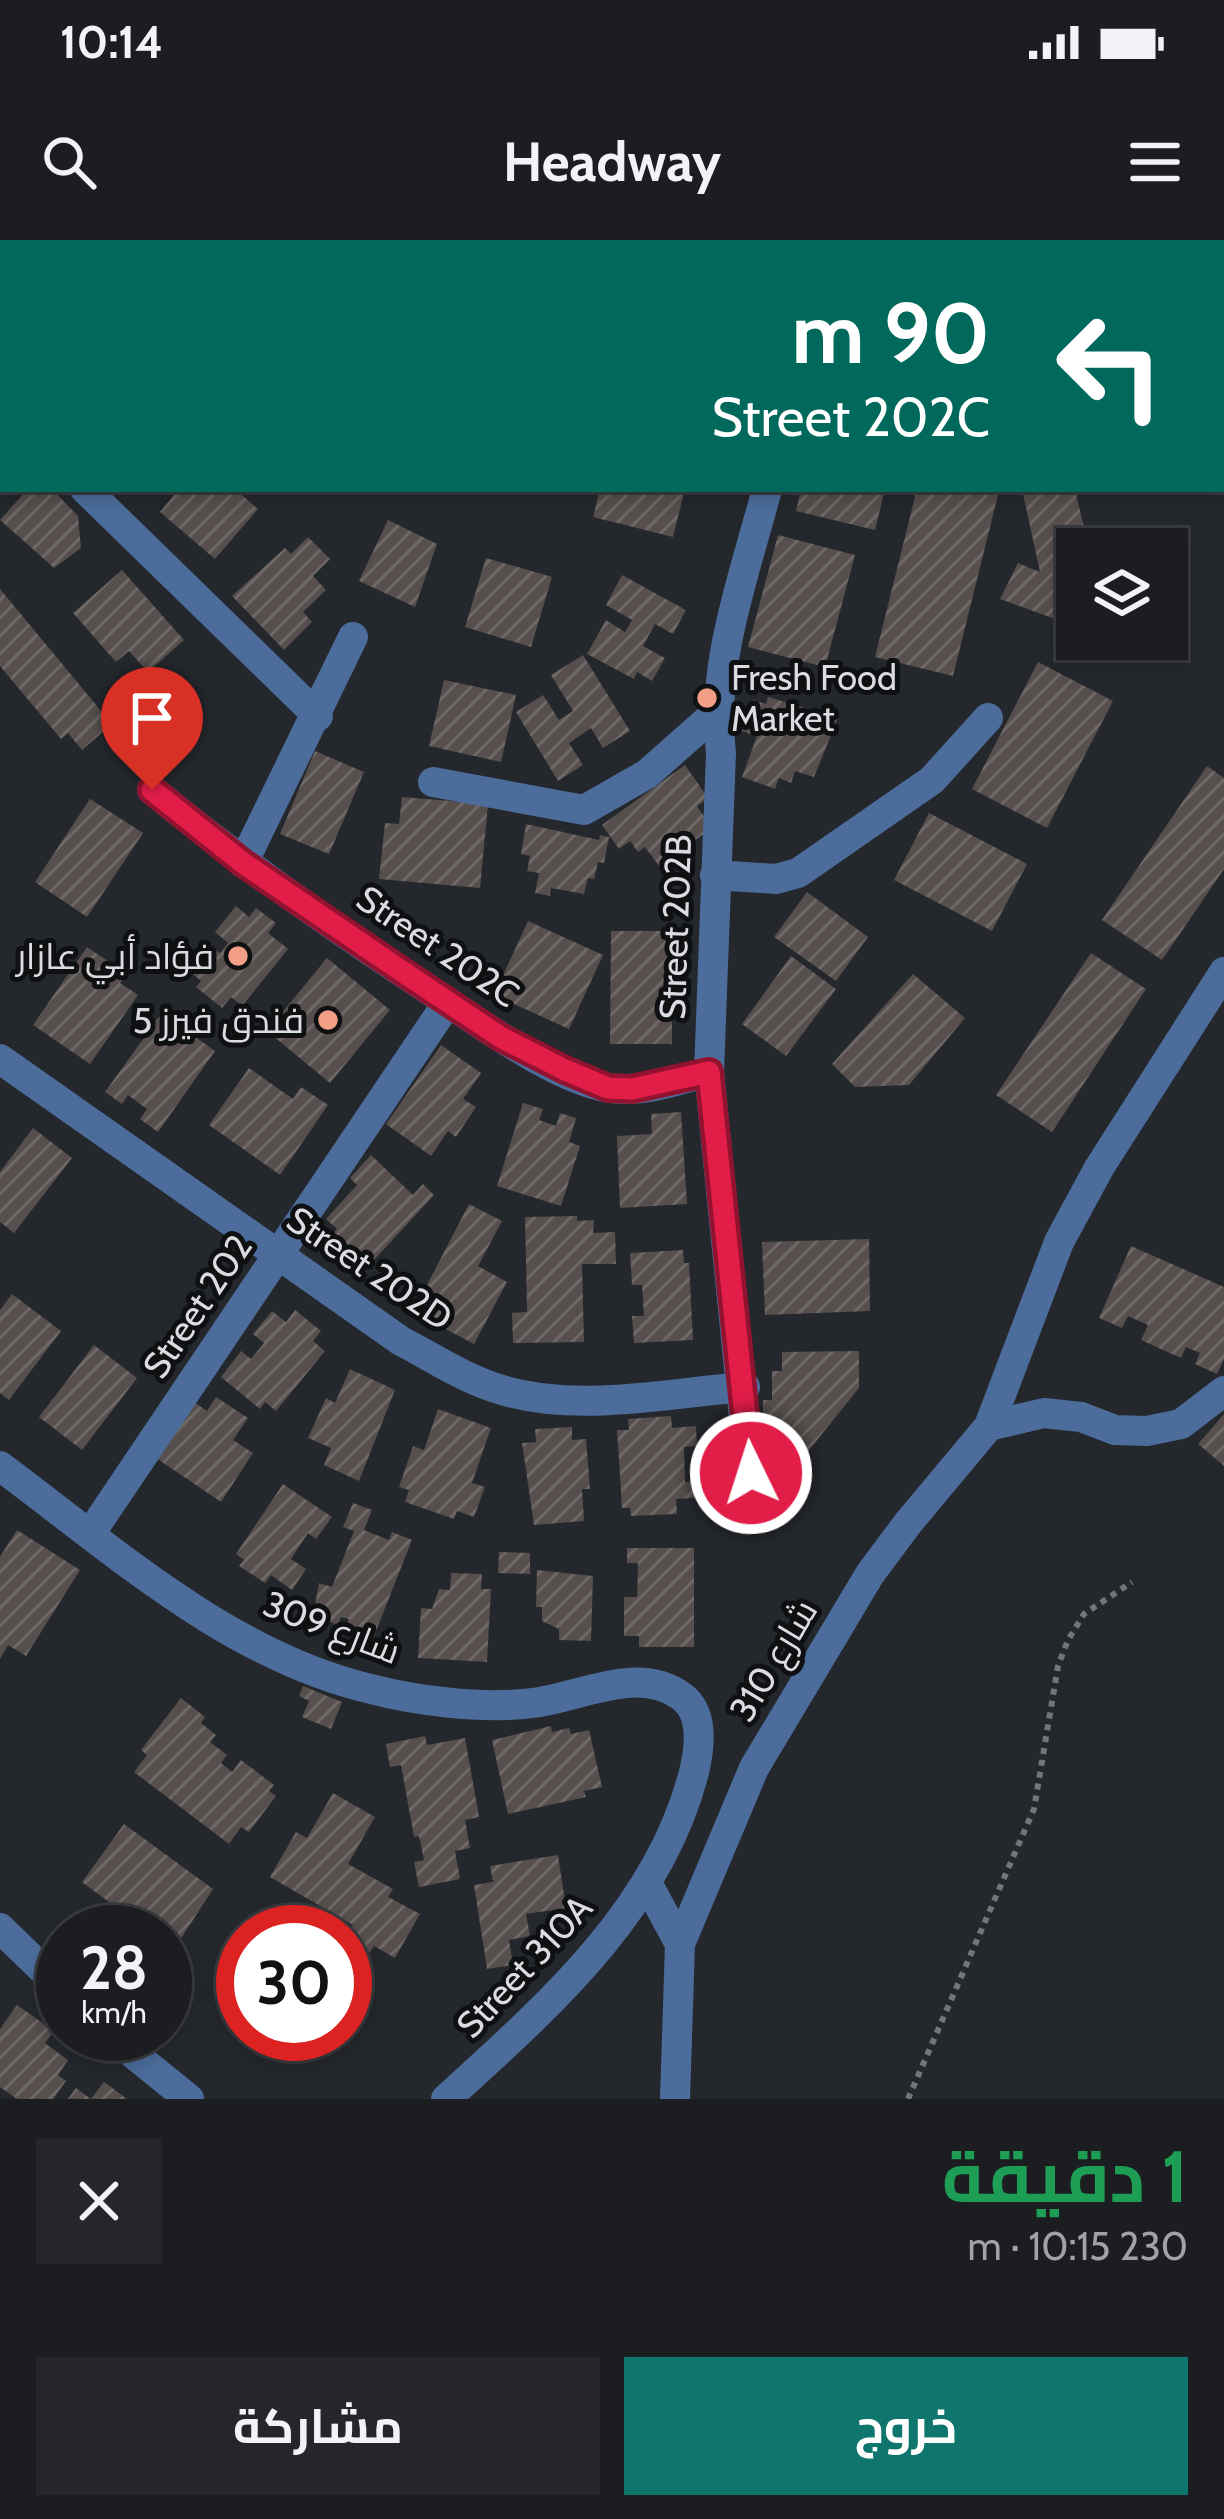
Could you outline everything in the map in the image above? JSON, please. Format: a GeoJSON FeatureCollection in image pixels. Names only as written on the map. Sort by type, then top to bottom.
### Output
{"type":"FeatureCollection","features":[{"type":"Feature","properties":{"kind":"street"},"geometry":{"type":"LineString","coordinates":[[89,492],[319,716]]}},
{"type":"Feature","properties":{"kind":"street","name":"Street 202B"},"geometry":{"type":"LineString","coordinates":[[754,1516],[745,1387],[709,1072],[721,753],[716,713],[732,624],[766,492]]}},
{"type":"Feature","properties":{"kind":"street"},"geometry":{"type":"LineString","coordinates":[[243,863],[319,716],[353,637]]}},
{"type":"Feature","properties":{"kind":"street"},"geometry":{"type":"LineString","coordinates":[[433,782],[584,810],[647,774],[716,713]]}},
{"type":"Feature","properties":{"kind":"street"},"geometry":{"type":"LineString","coordinates":[[715,875],[776,878],[798,873],[932,780],[988,718]]}},
{"type":"Feature","properties":{"kind":"street","name":"Street 202C"},"geometry":{"type":"LineString","coordinates":[[152,790],[243,863],[502,1038],[608,1088],[650,1088],[709,1072]]}},
{"type":"Feature","properties":{"kind":"street","name":"شارع 310"},"geometry":{"type":"LineString","coordinates":[[680,1944],[754,1768],[846,1613],[908,1523],[989,1426],[1059,1242],[1099,1168],[1224,973]]}},
{"type":"Feature","properties":{"kind":"street","name":"Street 202"},"geometry":{"type":"LineString","coordinates":[[90,1534],[448,1002]]}},
{"type":"Feature","properties":{"kind":"street","name":"Street 202D"},"geometry":{"type":"LineString","coordinates":[[0,1059],[401,1341],[502,1390],[585,1401],[745,1387]]}},
{"type":"Feature","properties":{"kind":"street"},"geometry":{"type":"LineString","coordinates":[[989,1426],[1044,1413],[1081,1417],[1115,1430],[1147,1430],[1181,1424],[1224,1391]]}},
{"type":"Feature","properties":{"kind":"street","name":"شارع 309"},"geometry":{"type":"LineString","coordinates":[[0,1466],[208,1618],[293,1661],[369,1689],[522,1705],[628,1682],[652,1682],[682,1697]]}},
{"type":"Feature","properties":{"kind":"street","name":"شارع 310"},"geometry":{"type":"LineString","coordinates":[[647,1883],[674,1828],[697,1760],[696,1712],[682,1697]]}},
{"type":"Feature","properties":{"kind":"street"},"geometry":{"type":"LineString","coordinates":[[647,1883],[680,1944],[676,2099]]}},
{"type":"Feature","properties":{"kind":"street","name":"Street 310A"},"geometry":{"type":"LineString","coordinates":[[448,2097],[555,1998],[647,1883]]}},
{"type":"Feature","properties":{"kind":"street"},"geometry":{"type":"LineString","coordinates":[[0,1928],[36,1963]]}},
{"type":"Feature","properties":{"kind":"street"},"geometry":{"type":"LineString","coordinates":[[142,2061],[189,2099]]}},
{"type":"Feature","properties":{"kind":"path"},"geometry":{"type":"LineString","coordinates":[[908,2099],[1034,1809],[1058,1666],[1068,1640],[1084,1614],[1132,1582]]}},
{"type":"Feature","properties":{"kind":"building"},"geometry":{"type":"Polygon","coordinates":[[[25,492],[55,492],[78,516],[81,548],[54,568],[0,520],[25,492]]]}},
{"type":"Feature","properties":{"kind":"building"},"geometry":{"type":"Polygon","coordinates":[[[177,492],[238,492],[258,509],[215,559],[160,512],[177,492]]]}},
{"type":"Feature","properties":{"kind":"building"},"geometry":{"type":"Polygon","coordinates":[[[599,492],[684,492],[673,537],[593,517],[599,492]]]}},
{"type":"Feature","properties":{"kind":"building"},"geometry":{"type":"Polygon","coordinates":[[[800,492],[884,492],[875,530],[796,511],[800,492]]]}},
{"type":"Feature","properties":{"kind":"building"},"geometry":{"type":"Polygon","coordinates":[[[916,492],[999,492],[953,676],[875,657],[916,492]]]}},
{"type":"Feature","properties":{"kind":"building"},"geometry":{"type":"Polygon","coordinates":[[[1023,492],[1076,492],[1084,528],[1056,528],[1056,619],[1000,599],[1018,563],[1040,572],[1023,492]]]}},
{"type":"Feature","properties":{"kind":"building"},"geometry":{"type":"Polygon","coordinates":[[[388,520],[437,544],[415,607],[359,581],[388,520]]]}},
{"type":"Feature","properties":{"kind":"building"},"geometry":{"type":"Polygon","coordinates":[[[778,535],[855,555],[825,667],[748,647],[778,535]]]}},
{"type":"Feature","properties":{"kind":"building"},"geometry":{"type":"Polygon","coordinates":[[[308,537],[330,559],[313,576],[326,590],[303,612],[312,622],[284,650],[232,596],[285,548],[291,554],[308,537]]]}},
{"type":"Feature","properties":{"kind":"building"},"geometry":{"type":"Polygon","coordinates":[[[486,558],[552,577],[531,647],[465,627],[486,558]]]}},
{"type":"Feature","properties":{"kind":"building"},"geometry":{"type":"Polygon","coordinates":[[[122,570],[184,640],[148,672],[129,651],[116,662],[73,613],[122,570]]]}},
{"type":"Feature","properties":{"kind":"building"},"geometry":{"type":"Polygon","coordinates":[[[622,575],[686,610],[673,634],[655,624],[643,646],[665,658],[652,681],[637,672],[634,679],[587,654],[606,620],[625,632],[632,620],[606,605],[622,575]]]}},
{"type":"Feature","properties":{"kind":"building"},"geometry":{"type":"Polygon","coordinates":[[[0,589],[112,724],[82,750],[68,733],[61,739],[0,666],[0,589]]]}},
{"type":"Feature","properties":{"kind":"building"},"geometry":{"type":"Polygon","coordinates":[[[583,655],[630,731],[603,748],[591,728],[569,743],[583,765],[558,781],[516,712],[543,695],[559,720],[573,711],[551,675],[583,655]]]}},
{"type":"Feature","properties":{"kind":"building"},"geometry":{"type":"Polygon","coordinates":[[[1038,662],[1113,701],[1047,828],[972,789],[1038,662]]]}},
{"type":"Feature","properties":{"kind":"building"},"geometry":{"type":"Polygon","coordinates":[[[444,680],[516,695],[501,762],[429,746],[444,680]]]}},
{"type":"Feature","properties":{"kind":"building"},"geometry":{"type":"Polygon","coordinates":[[[768,697],[838,718],[814,777],[795,771],[791,783],[779,778],[775,789],[742,777],[757,736],[742,731],[753,700],[766,704],[768,697]]]}},
{"type":"Feature","properties":{"kind":"building"},"geometry":{"type":"Polygon","coordinates":[[[315,751],[364,772],[329,854],[280,834],[315,751]]]}},
{"type":"Feature","properties":{"kind":"building"},"geometry":{"type":"Polygon","coordinates":[[[685,765],[708,798],[697,806],[712,828],[659,866],[645,847],[638,852],[630,841],[619,849],[602,825],[685,765]]]}},
{"type":"Feature","properties":{"kind":"building"},"geometry":{"type":"Polygon","coordinates":[[[1207,766],[1224,778],[1224,869],[1162,960],[1102,920],[1207,766]]]}},
{"type":"Feature","properties":{"kind":"building"},"geometry":{"type":"Polygon","coordinates":[[[402,797],[488,804],[480,888],[379,879],[385,823],[399,824],[402,797]]]}},
{"type":"Feature","properties":{"kind":"building"},"geometry":{"type":"Polygon","coordinates":[[[90,799],[143,833],[87,917],[35,882],[90,799]]]}},
{"type":"Feature","properties":{"kind":"building"},"geometry":{"type":"Polygon","coordinates":[[[929,813],[1027,864],[992,931],[894,880],[929,813]]]}},
{"type":"Feature","properties":{"kind":"building"},"geometry":{"type":"Polygon","coordinates":[[[526,824],[599,840],[600,835],[609,837],[604,863],[598,862],[584,894],[551,888],[550,896],[535,893],[539,873],[527,871],[530,856],[521,854],[526,824]]]}},
{"type":"Feature","properties":{"kind":"building"},"geometry":{"type":"Polygon","coordinates":[[[807,892],[868,937],[836,981],[774,937],[807,892]]]}},
{"type":"Feature","properties":{"kind":"building","name":"فؤاد أبي عازار"},"geometry":{"type":"Polygon","coordinates":[[[236,906],[249,917],[256,908],[276,923],[268,933],[288,949],[242,1006],[231,997],[222,1008],[196,987],[201,981],[193,974],[199,966],[191,959],[205,941],[220,953],[228,943],[215,932],[236,906]]]}},
{"type":"Feature","properties":{"kind":"building"},"geometry":{"type":"Polygon","coordinates":[[[528,921],[603,955],[569,1029],[494,995],[528,921]]]}},
{"type":"Feature","properties":{"kind":"building"},"geometry":{"type":"Polygon","coordinates":[[[611,931],[672,931],[672,1044],[610,1044],[611,931]]]}},
{"type":"Feature","properties":{"kind":"building"},"geometry":{"type":"Polygon","coordinates":[[[87,947],[127,974],[120,983],[138,995],[90,1064],[33,1025],[87,947]]]}},
{"type":"Feature","properties":{"kind":"building"},"geometry":{"type":"Polygon","coordinates":[[[1091,953],[1146,989],[1052,1132],[996,1095],[1091,953]]]}},
{"type":"Feature","properties":{"kind":"building"},"geometry":{"type":"Polygon","coordinates":[[[791,956],[836,989],[786,1056],[742,1024],[791,956]]]}},
{"type":"Feature","properties":{"kind":"building","name":"فندق فيرز 5"},"geometry":{"type":"Polygon","coordinates":[[[327,958],[390,1010],[330,1083],[267,1031],[327,958]]]}},
{"type":"Feature","properties":{"kind":"building"},"geometry":{"type":"Polygon","coordinates":[[[913,974],[965,1018],[909,1085],[855,1087],[832,1064],[913,974]]]}},
{"type":"Feature","properties":{"kind":"building"},"geometry":{"type":"Polygon","coordinates":[[[162,1013],[215,1051],[158,1132],[140,1119],[147,1109],[128,1095],[122,1104],[105,1092],[162,1013]]]}},
{"type":"Feature","properties":{"kind":"building"},"geometry":{"type":"Polygon","coordinates":[[[441,1045],[481,1073],[463,1099],[476,1107],[456,1137],[448,1131],[431,1156],[386,1124],[441,1045]]]}},
{"type":"Feature","properties":{"kind":"building"},"geometry":{"type":"Polygon","coordinates":[[[249,1068],[293,1099],[301,1087],[328,1105],[280,1175],[209,1125],[249,1068]]]}},
{"type":"Feature","properties":{"kind":"building"},"geometry":{"type":"Polygon","coordinates":[[[523,1103],[543,1109],[539,1120],[556,1126],[560,1113],[576,1118],[569,1142],[580,1146],[561,1206],[497,1186],[523,1103]]]}},
{"type":"Feature","properties":{"kind":"building"},"geometry":{"type":"Polygon","coordinates":[[[681,1112],[687,1204],[620,1208],[617,1136],[652,1134],[651,1114],[681,1112]]]}},
{"type":"Feature","properties":{"kind":"building"},"geometry":{"type":"Polygon","coordinates":[[[33,1128],[72,1158],[14,1233],[0,1222],[0,1172],[33,1128]]]}},
{"type":"Feature","properties":{"kind":"building"},"geometry":{"type":"Polygon","coordinates":[[[371,1155],[413,1195],[423,1184],[434,1195],[362,1273],[327,1240],[337,1229],[326,1219],[357,1185],[350,1178],[371,1155]]]}},
{"type":"Feature","properties":{"kind":"building"},"geometry":{"type":"Polygon","coordinates":[[[469,1204],[502,1221],[478,1266],[507,1282],[474,1344],[413,1312],[469,1204]]]}},
{"type":"Feature","properties":{"kind":"building"},"geometry":{"type":"Polygon","coordinates":[[[577,1216],[577,1221],[594,1220],[593,1233],[615,1232],[616,1264],[582,1264],[584,1342],[513,1343],[512,1313],[527,1312],[525,1217],[577,1216]]]}},
{"type":"Feature","properties":{"kind":"building"},"geometry":{"type":"Polygon","coordinates":[[[869,1239],[870,1311],[765,1315],[762,1242],[869,1239]]]}},
{"type":"Feature","properties":{"kind":"building"},"geometry":{"type":"Polygon","coordinates":[[[1131,1246],[1224,1287],[1224,1359],[1217,1374],[1195,1364],[1200,1353],[1186,1347],[1181,1358],[1141,1340],[1148,1325],[1128,1316],[1122,1328],[1099,1318],[1131,1246]]]}},
{"type":"Feature","properties":{"kind":"building"},"geometry":{"type":"Polygon","coordinates":[[[683,1250],[684,1263],[689,1263],[693,1340],[634,1343],[632,1316],[644,1316],[642,1285],[632,1285],[630,1253],[683,1250]]]}},
{"type":"Feature","properties":{"kind":"building"},"geometry":{"type":"Polygon","coordinates":[[[12,1294],[61,1331],[9,1400],[0,1393],[0,1310],[12,1294]]]}},
{"type":"Feature","properties":{"kind":"building"},"geometry":{"type":"Polygon","coordinates":[[[295,1310],[321,1331],[313,1341],[325,1351],[276,1411],[265,1402],[260,1409],[221,1377],[241,1351],[251,1359],[264,1343],[253,1334],[272,1311],[286,1322],[295,1310]]]}},
{"type":"Feature","properties":{"kind":"building"},"geometry":{"type":"Polygon","coordinates":[[[94,1345],[137,1378],[82,1450],[39,1417],[94,1345]]]}},
{"type":"Feature","properties":{"kind":"building"},"geometry":{"type":"Polygon","coordinates":[[[859,1351],[859,1388],[797,1465],[772,1466],[772,1421],[763,1421],[763,1400],[772,1400],[772,1371],[782,1371],[782,1352],[859,1351]]]}},
{"type":"Feature","properties":{"kind":"building"},"geometry":{"type":"Polygon","coordinates":[[[350,1369],[395,1390],[359,1481],[324,1465],[331,1448],[308,1438],[326,1398],[335,1403],[350,1369]]]}},
{"type":"Feature","properties":{"kind":"building"},"geometry":{"type":"Polygon","coordinates":[[[216,1397],[248,1418],[233,1440],[253,1453],[221,1502],[156,1458],[194,1402],[207,1411],[216,1397]]]}},
{"type":"Feature","properties":{"kind":"building"},"geometry":{"type":"Polygon","coordinates":[[[438,1409],[491,1428],[472,1483],[485,1487],[474,1517],[457,1511],[454,1519],[405,1502],[409,1490],[399,1487],[413,1446],[424,1450],[438,1409]]]}},
{"type":"Feature","properties":{"kind":"building"},"geometry":{"type":"Polygon","coordinates":[[[1224,1414],[1224,1466],[1198,1444],[1224,1414]]]}},
{"type":"Feature","properties":{"kind":"building"},"geometry":{"type":"Polygon","coordinates":[[[671,1416],[672,1428],[696,1426],[697,1446],[684,1447],[685,1482],[695,1481],[695,1498],[676,1499],[677,1514],[631,1516],[630,1508],[622,1508],[617,1430],[629,1430],[628,1419],[671,1416]]]}},
{"type":"Feature","properties":{"kind":"building"},"geometry":{"type":"Polygon","coordinates":[[[572,1427],[572,1440],[586,1439],[590,1489],[582,1489],[584,1521],[534,1525],[522,1443],[536,1442],[535,1429],[572,1427]]]}},
{"type":"Feature","properties":{"kind":"building"},"geometry":{"type":"Polygon","coordinates":[[[283,1484],[332,1517],[316,1539],[308,1533],[291,1559],[306,1569],[292,1590],[271,1575],[265,1583],[239,1566],[244,1560],[236,1554],[283,1484]]]}},
{"type":"Feature","properties":{"kind":"building"},"geometry":{"type":"Polygon","coordinates":[[[353,1503],[372,1510],[364,1530],[389,1540],[392,1532],[412,1540],[372,1641],[345,1630],[349,1619],[341,1617],[338,1625],[313,1615],[319,1583],[332,1587],[354,1531],[343,1527],[353,1503]]]}},
{"type":"Feature","properties":{"kind":"building"},"geometry":{"type":"Polygon","coordinates":[[[17,1530],[80,1570],[26,1656],[8,1645],[0,1659],[0,1557],[17,1530]]]}},
{"type":"Feature","properties":{"kind":"building"},"geometry":{"type":"Polygon","coordinates":[[[627,1548],[694,1548],[694,1647],[639,1647],[639,1636],[624,1636],[624,1597],[637,1597],[638,1563],[627,1563],[627,1548]]]}},
{"type":"Feature","properties":{"kind":"building"},"geometry":{"type":"Polygon","coordinates":[[[499,1552],[530,1553],[530,1574],[498,1573],[499,1552]]]}},
{"type":"Feature","properties":{"kind":"building"},"geometry":{"type":"Polygon","coordinates":[[[537,1570],[593,1576],[591,1641],[559,1640],[559,1629],[542,1621],[542,1607],[536,1607],[537,1570]]]}},
{"type":"Feature","properties":{"kind":"building"},"geometry":{"type":"Polygon","coordinates":[[[451,1573],[482,1574],[481,1589],[491,1589],[487,1662],[418,1658],[421,1608],[432,1609],[439,1589],[450,1590],[451,1573]]]}},
{"type":"Feature","properties":{"kind":"building"},"geometry":{"type":"Polygon","coordinates":[[[303,1686],[342,1702],[331,1729],[302,1717],[309,1701],[299,1696],[303,1686]]]}},
{"type":"Feature","properties":{"kind":"building"},"geometry":{"type":"Polygon","coordinates":[[[181,1698],[205,1717],[201,1723],[216,1735],[210,1742],[227,1755],[221,1763],[232,1772],[241,1760],[274,1785],[269,1791],[276,1796],[249,1832],[241,1827],[229,1844],[134,1772],[147,1755],[141,1750],[181,1698]]]}},
{"type":"Feature","properties":{"kind":"building"},"geometry":{"type":"Polygon","coordinates":[[[551,1726],[552,1732],[569,1728],[571,1734],[589,1730],[602,1787],[584,1791],[586,1797],[508,1814],[492,1740],[551,1726]]]}},
{"type":"Feature","properties":{"kind":"building"},"geometry":{"type":"Polygon","coordinates":[[[425,1736],[427,1745],[465,1738],[479,1817],[465,1820],[470,1848],[455,1851],[460,1879],[419,1887],[414,1862],[424,1860],[419,1836],[414,1837],[401,1765],[390,1767],[386,1744],[425,1736]]]}},
{"type":"Feature","properties":{"kind":"building"},"geometry":{"type":"Polygon","coordinates":[[[333,1793],[375,1817],[348,1864],[393,1889],[388,1897],[420,1914],[395,1958],[374,1946],[372,1949],[372,1905],[318,1905],[270,1877],[296,1832],[307,1838],[333,1793]]]}},
{"type":"Feature","properties":{"kind":"building"},"geometry":{"type":"Polygon","coordinates":[[[124,1824],[213,1889],[192,1921],[192,1905],[113,1905],[82,1882],[124,1824]]]}},
{"type":"Feature","properties":{"kind":"building"},"geometry":{"type":"Polygon","coordinates":[[[558,1855],[566,1908],[526,1914],[530,1936],[509,1940],[513,1965],[487,1969],[474,1885],[493,1882],[490,1866],[558,1855]]]}},
{"type":"Feature","properties":{"kind":"building"},"geometry":{"type":"Polygon","coordinates":[[[17,2005],[36,2018],[36,2061],[67,2061],[58,2075],[66,2081],[53,2099],[17,2099],[0,2087],[0,2029],[17,2005]]]}},
{"type":"Feature","properties":{"kind":"building"},"geometry":{"type":"Polygon","coordinates":[[[104,2082],[127,2099],[91,2099],[104,2082]]]}},
{"type":"Feature","properties":{"kind":"building"},"geometry":{"type":"Polygon","coordinates":[[[76,2088],[91,2099],[68,2099],[76,2088]]]}},
{"type":"Feature","properties":{"kind":"place","name":"Fresh Food Market"},"geometry":{"type":"Point","coordinates":[707,698]}},
{"type":"Feature","properties":{"kind":"place","name":"فؤاد أبي عازار"},"geometry":{"type":"Point","coordinates":[238,956]}},
{"type":"Feature","properties":{"kind":"place","name":"فندق فيرز 5"},"geometry":{"type":"Point","coordinates":[328,1020]}},
{"type":"Feature","properties":{"kind":"route"},"geometry":{"type":"LineString","coordinates":[[152,790],[243,863],[409,976],[502,1038],[565,1070],[608,1088],[632,1089],[709,1072],[751,1473]]}}]}
